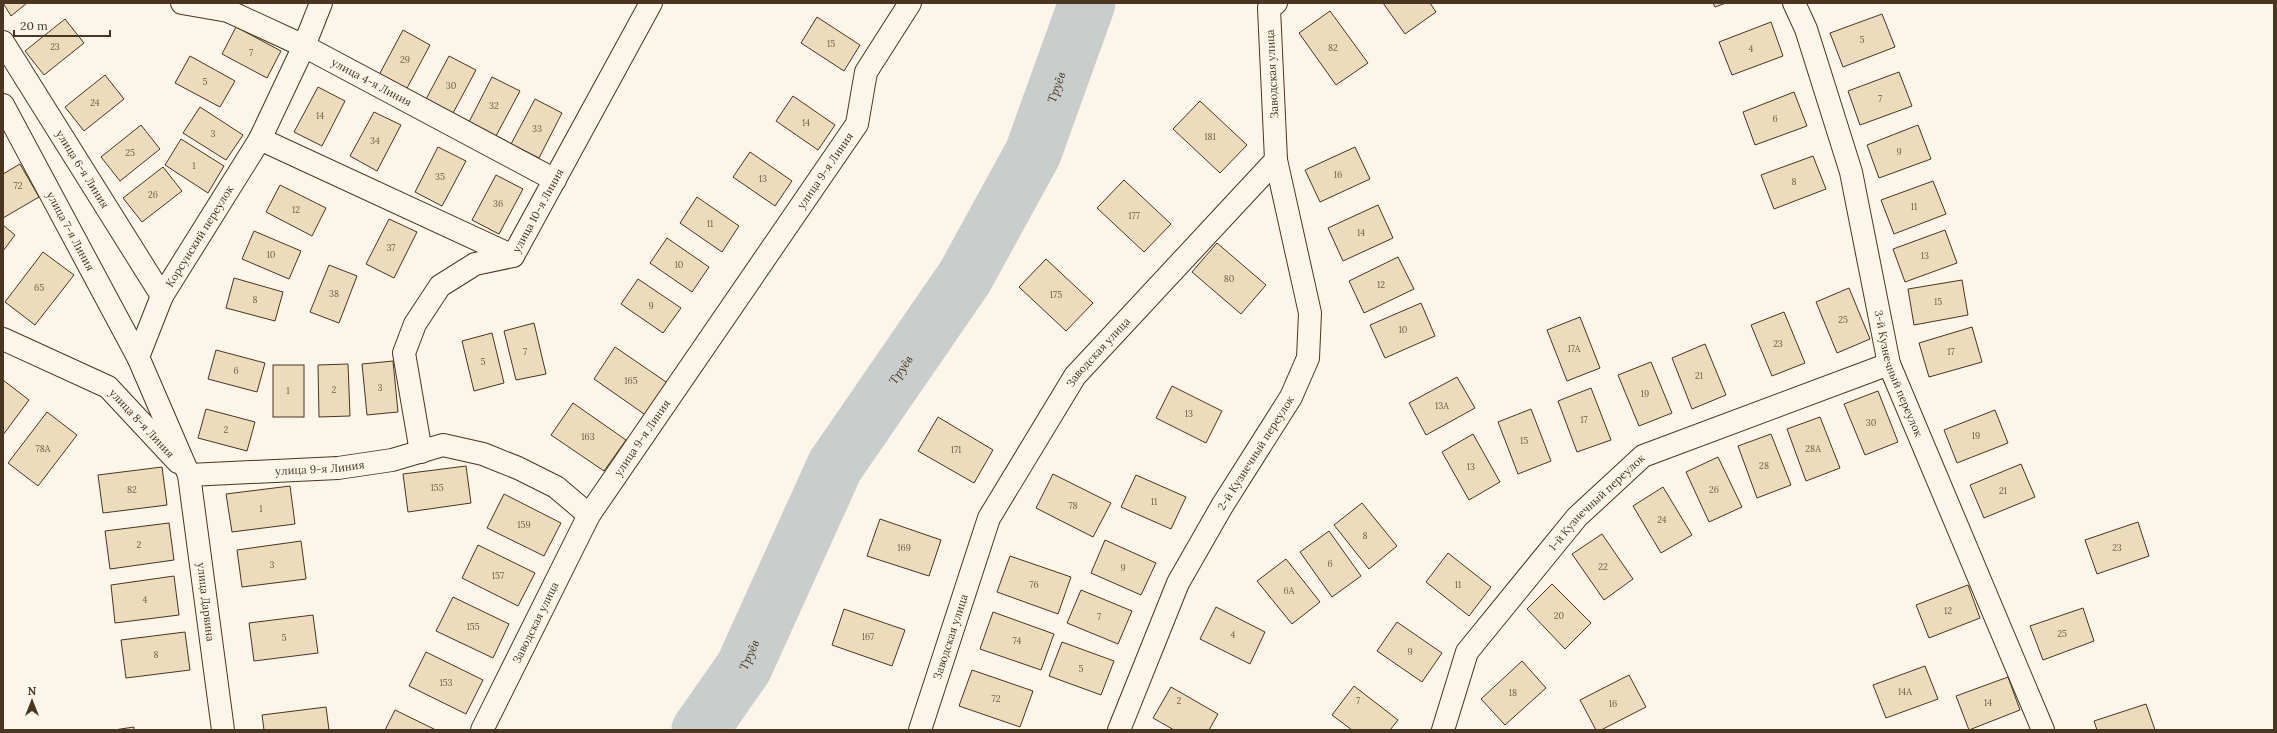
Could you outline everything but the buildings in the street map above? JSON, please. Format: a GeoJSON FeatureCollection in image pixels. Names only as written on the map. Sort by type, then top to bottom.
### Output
{"type":"FeatureCollection","features":[{"type":"Feature","properties":{"kind":"street","name":"улица 4-я Линия"},"geometry":{"type":"LineString","coordinates":[[182,3],[228,10],[304,46],[555,180]]}},
{"type":"Feature","properties":{"kind":"street","name":"Корсунский переулок"},"geometry":{"type":"LineString","coordinates":[[138,357],[162,296],[260,139],[304,46],[321,3]]}},
{"type":"Feature","properties":{"kind":"street","name":"улица 10-я Линия"},"geometry":{"type":"LineString","coordinates":[[421,452],[404,353],[415,324],[440,286],[475,264],[513,256],[651,3]]}},
{"type":"Feature","properties":{"kind":"street","name":"улица 9-я Линия"},"geometry":{"type":"LineString","coordinates":[[189,475],[338,468],[392,460],[442,445],[483,454],[556,487],[589,515],[857,124],[866,72],[910,3]]}},
{"type":"Feature","properties":{"kind":"street","name":"Заводская улица"},"geometry":{"type":"LineString","coordinates":[[920,730],[989,518],[1075,376],[1276,160],[1269,8],[1276,3]]}},
{"type":"Feature","properties":{"kind":"street","name":"3-й Кузнечный переулок"},"geometry":{"type":"LineString","coordinates":[[1794,3],[1806,29],[1851,172],[1889,364],[2043,730]]}},
{"type":"Feature","properties":{"kind":"street","name":"улица 6-я Линия"},"geometry":{"type":"LineString","coordinates":[[3,42],[162,296]]}},
{"type":"Feature","properties":{"kind":"street","name":"улица 7-я Линия"},"geometry":{"type":"LineString","coordinates":[[3,105],[138,357]]}},
{"type":"Feature","properties":{"kind":"street"},"geometry":{"type":"LineString","coordinates":[[260,139],[513,256]]}},
{"type":"Feature","properties":{"kind":"street","name":"2-й Кузнечный переулок"},"geometry":{"type":"LineString","coordinates":[[1119,730],[1178,583],[1222,506],[1291,398],[1308,358],[1310,313],[1276,160]]}},
{"type":"Feature","properties":{"kind":"street","name":"улица 8-я Линия"},"geometry":{"type":"LineString","coordinates":[[3,339],[108,387],[189,475]]}},
{"type":"Feature","properties":{"kind":"street"},"geometry":{"type":"LineString","coordinates":[[138,357],[189,475]]}},
{"type":"Feature","properties":{"kind":"street","name":"1-й Кузнечный переулок"},"geometry":{"type":"LineString","coordinates":[[1443,730],[1466,652],[1577,517],[1643,456],[1889,364]]}},
{"type":"Feature","properties":{"kind":"street","name":"улица Дарвина"},"geometry":{"type":"LineString","coordinates":[[189,475],[223,730]]}},
{"type":"Feature","properties":{"kind":"street","name":"Заводская улица"},"geometry":{"type":"LineString","coordinates":[[482,730],[589,515]]}},
{"type":"Feature","properties":{"kind":"waterway","name":"Труёв"},"geometry":{"type":"LineString","coordinates":[[700,730],[744,667],[835,466],[965,277],[1033,153],[1087,3]]}}]}
